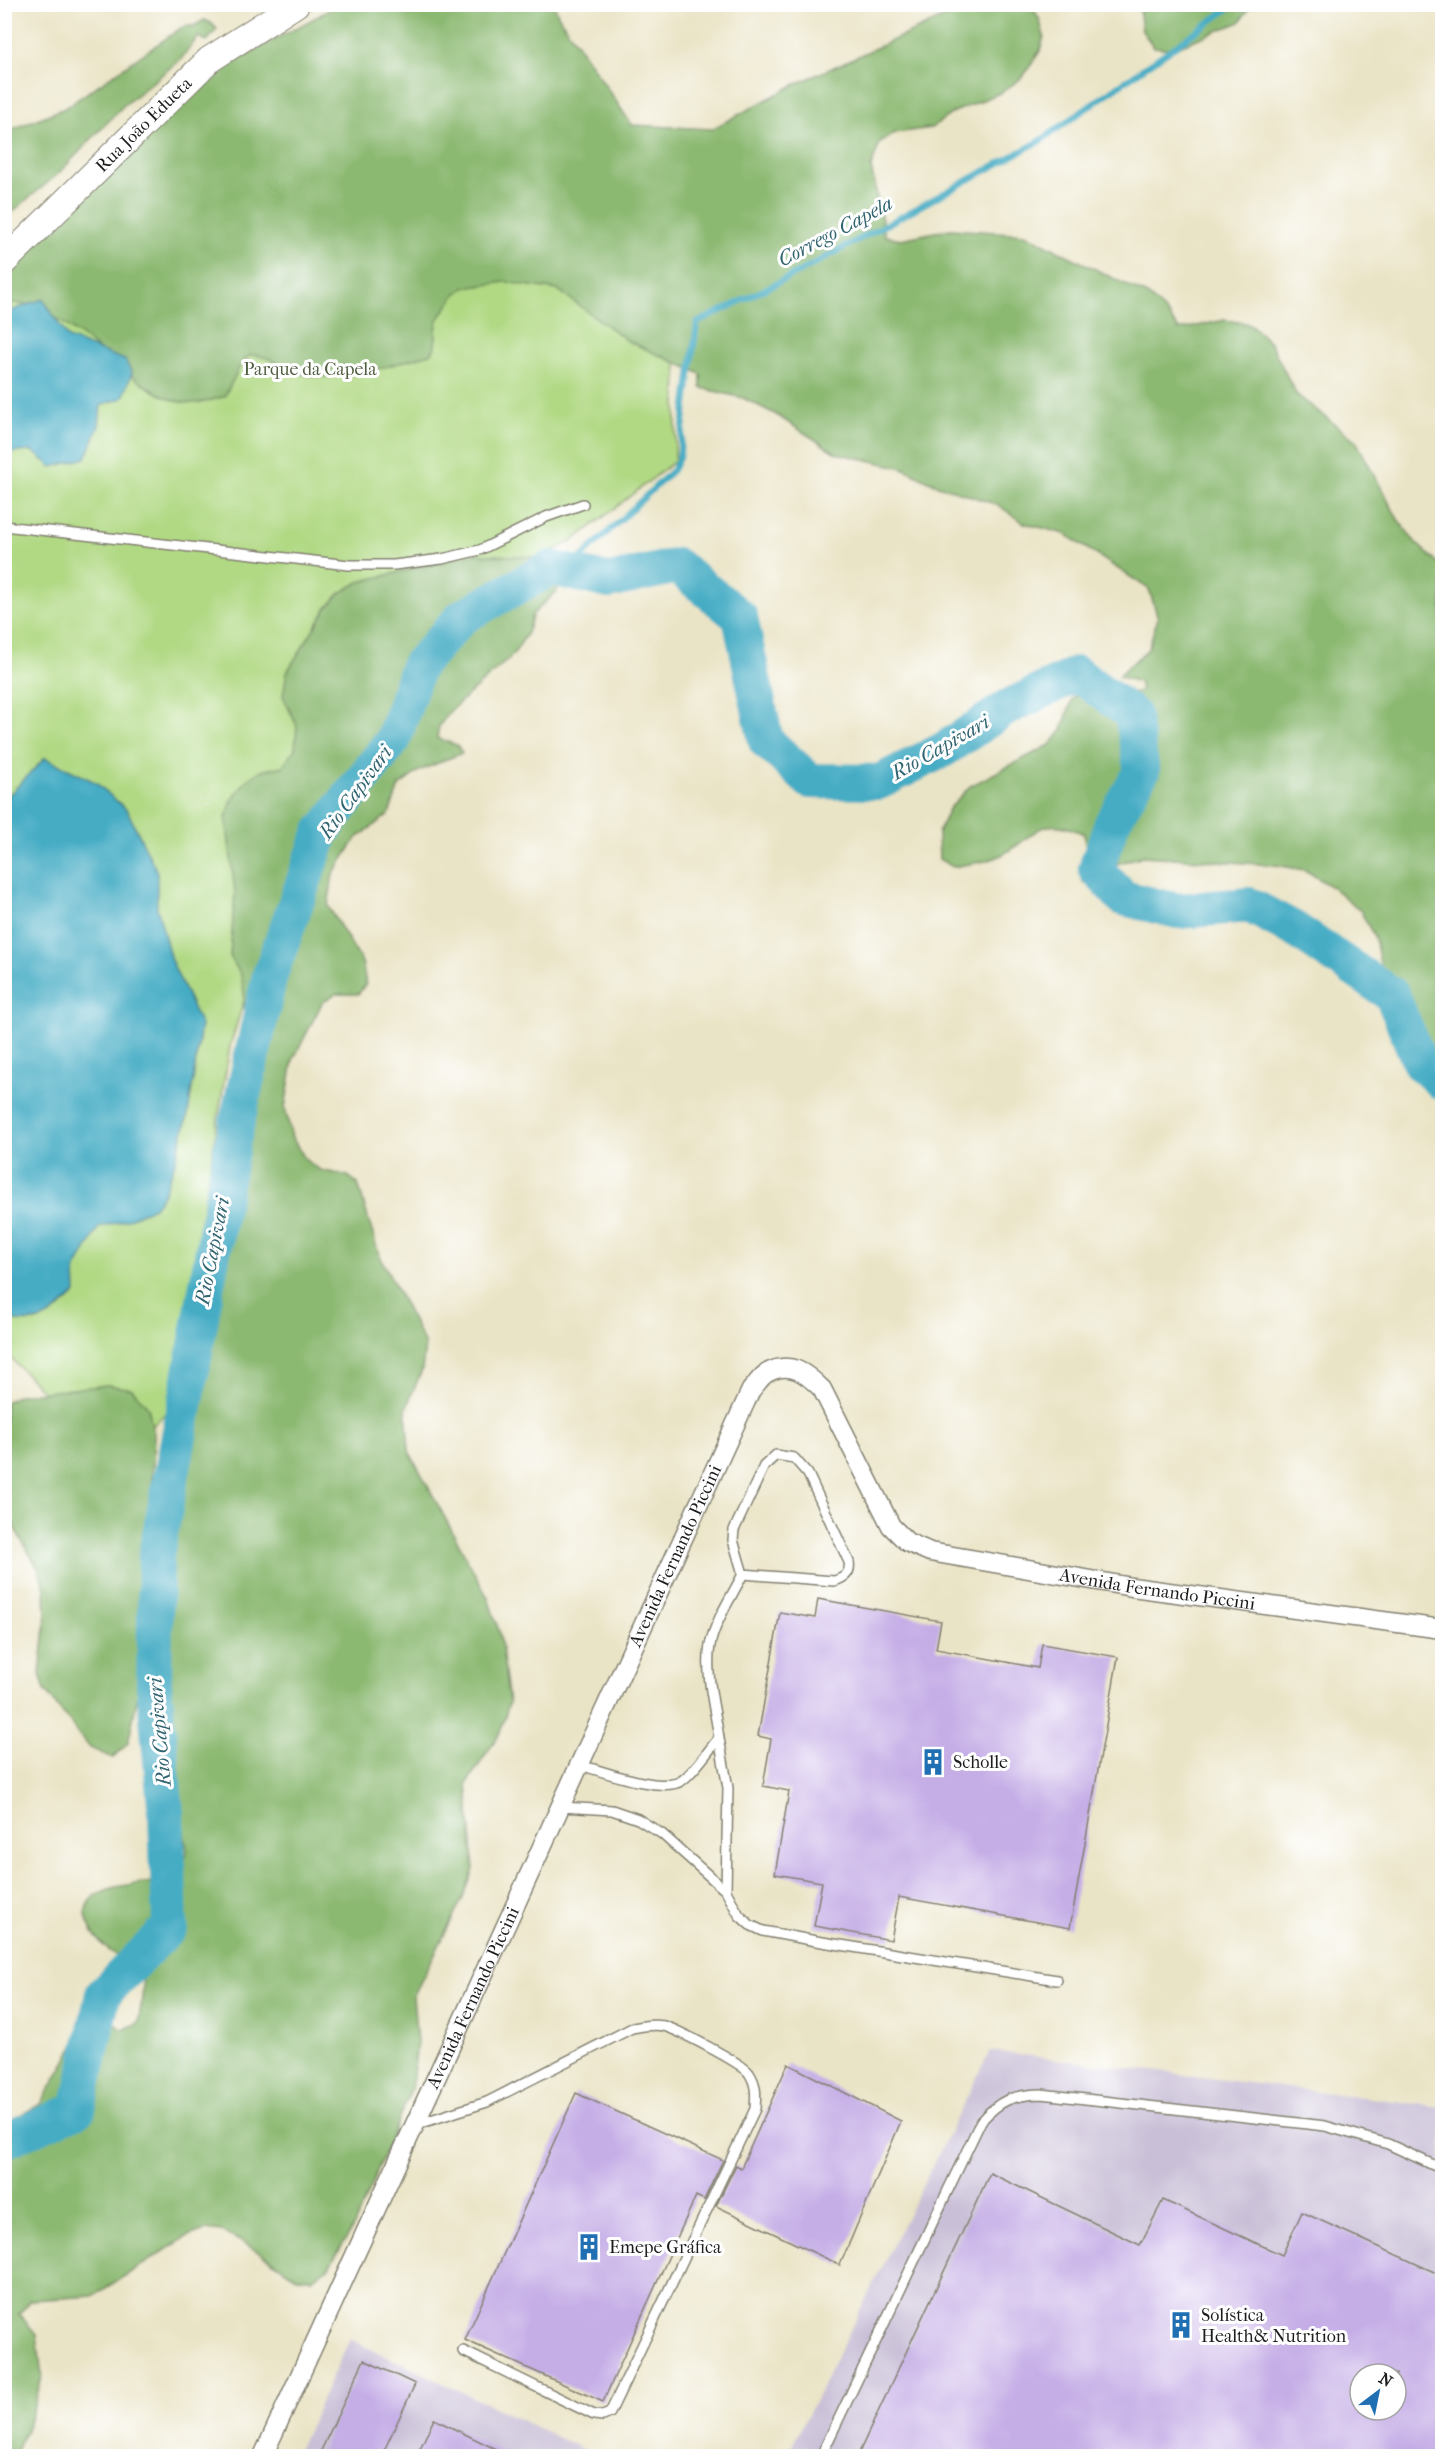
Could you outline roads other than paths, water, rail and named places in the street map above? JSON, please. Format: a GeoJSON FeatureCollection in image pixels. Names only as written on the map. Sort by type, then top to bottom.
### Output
{"type":"FeatureCollection","features":[{"type":"Feature","properties":{"kind":"street","name":"Rua João Edueta"},"geometry":{"type":"LineString","coordinates":[[4,262],[209,60],[296,4]]}},
{"type":"Feature","properties":{"kind":"street","name":"Avenida Fernando Piccini"},"geometry":{"type":"LineString","coordinates":[[263,2457],[751,1390],[766,1373],[786,1367],[806,1372],[822,1389],[891,1526],[907,1542],[930,1552],[1132,1587],[1443,1629]]}},
{"type":"Feature","properties":{"kind":"lane"},"geometry":{"type":"LineString","coordinates":[[4,526],[349,565],[394,565],[442,559],[480,550],[546,517],[583,504]]}},
{"type":"Feature","properties":{"kind":"lane"},"geometry":{"type":"LineString","coordinates":[[726,1892],[728,1788],[718,1738],[709,1663],[710,1645],[743,1574],[733,1540],[738,1521],[770,1459],[776,1455],[794,1458],[808,1474],[850,1568],[847,1574],[834,1581],[743,1574]]}},
{"type":"Feature","properties":{"kind":"lane"},"geometry":{"type":"LineString","coordinates":[[580,1765],[650,1784],[671,1784],[681,1781],[718,1738]]}},
{"type":"Feature","properties":{"kind":"lane"},"geometry":{"type":"LineString","coordinates":[[561,1807],[612,1810],[638,1819],[662,1834],[726,1892],[739,1916],[750,1925],[763,1930],[816,1941],[1057,1980]]}},
{"type":"Feature","properties":{"kind":"lane"},"geometry":{"type":"LineString","coordinates":[[413,2125],[487,2102],[632,2028],[649,2024],[665,2026],[732,2059],[748,2071],[756,2089],[755,2109],[610,2413],[603,2416],[594,2415],[463,2351]]}},
{"type":"Feature","properties":{"kind":"lane"},"geometry":{"type":"LineString","coordinates":[[821,2457],[981,2121],[995,2105],[1017,2095],[1041,2094],[1325,2126],[1388,2144],[1443,2169]]}},
{"type":"Feature","properties":{"kind":"water"},"geometry":{"type":"Polygon","coordinates":[[[43,299],[68,338],[125,360],[132,373],[123,398],[101,405],[99,426],[86,458],[52,467],[32,451],[5,453],[5,313],[43,299]]]}},
{"type":"Feature","properties":{"kind":"water"},"geometry":{"type":"Polygon","coordinates":[[[45,758],[95,782],[127,810],[157,872],[157,907],[171,960],[201,1025],[188,1115],[174,1166],[163,1195],[154,1207],[127,1220],[99,1227],[75,1270],[76,1293],[52,1314],[37,1321],[28,1322],[4,1319],[4,800],[45,758]]]}},
{"type":"Feature","properties":{"kind":"waterway","name":"Corrego Capela"},"geometry":{"type":"LineString","coordinates":[[567,571],[673,470],[679,458],[697,323],[801,271],[1040,141],[1235,4]]}},
{"type":"Feature","properties":{"kind":"waterway","name":"Rio Capivari"},"geometry":{"type":"LineString","coordinates":[[4,2141],[78,2109],[103,1994],[170,1927],[166,1815],[154,1684],[156,1555],[232,1145],[270,975],[321,833],[393,740],[418,666],[462,617],[551,568],[609,581],[677,566],[740,617],[766,741],[810,781],[879,782],[943,750],[1008,707],[1077,674],[1132,714],[1142,771],[1112,823],[1096,869],[1123,898],[1178,911],[1249,905],[1294,929],[1392,995],[1420,1063],[1442,1083]]}},
{"type":"Feature","properties":{"kind":"place","name":"Scholle"},"geometry":{"type":"Point","coordinates":[933,1762]}},
{"type":"Feature","properties":{"kind":"place","name":"Emepe Gráfica"},"geometry":{"type":"Point","coordinates":[589,2247]}},
{"type":"Feature","properties":{"kind":"place","name":"Solística Health& Nutrition"},"geometry":{"type":"Point","coordinates":[1181,2325]}},
{"type":"Feature","properties":{"kind":"park label","name":"Parque da Capela"},"geometry":{"type":"Point","coordinates":[310,369]}}]}
